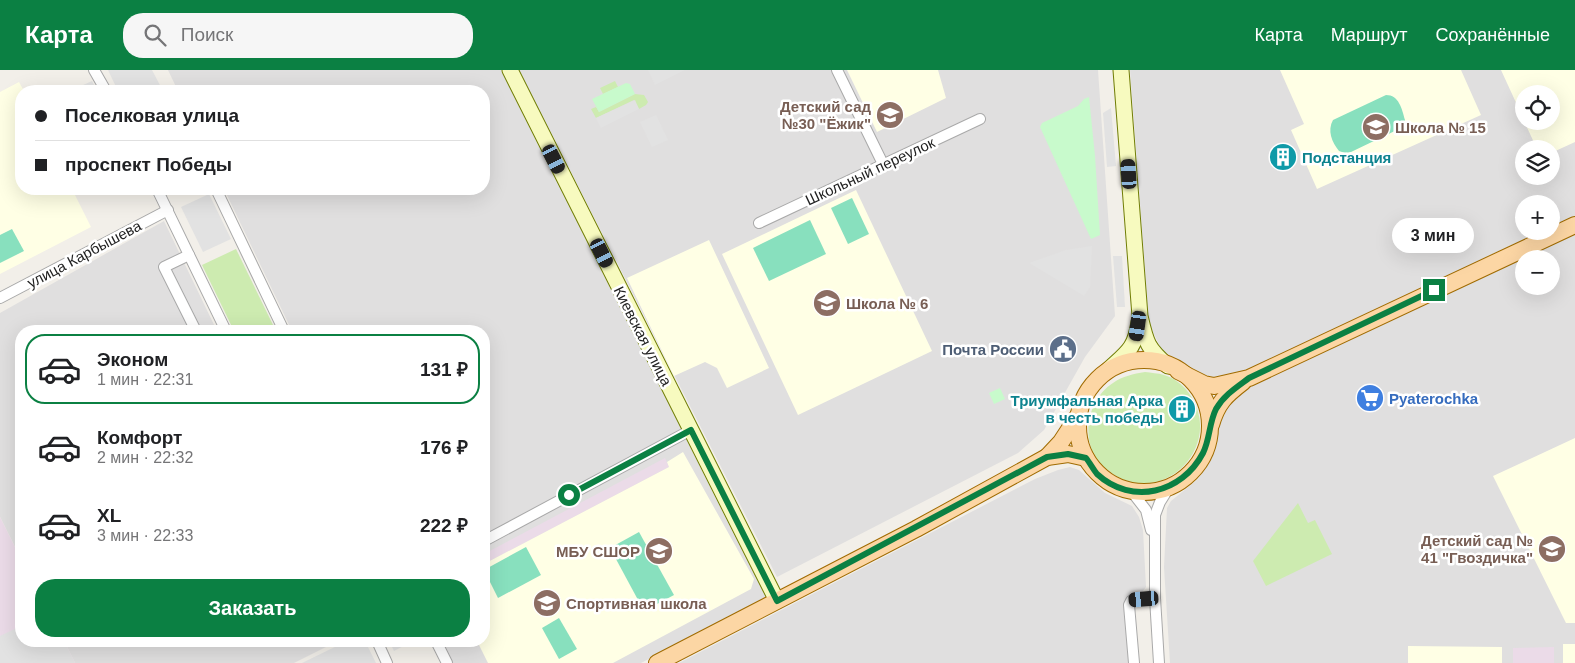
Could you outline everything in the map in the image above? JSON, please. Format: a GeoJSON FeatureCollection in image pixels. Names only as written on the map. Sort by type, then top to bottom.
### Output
{"type":"FeatureCollection","features":[{"type":"Feature","properties":{"kind":"main road","name":"Киевская улица"},"geometry":{"type":"LineString","coordinates":[[510,70],[777,601]]}},
{"type":"Feature","properties":{"kind":"main road"},"geometry":{"type":"LineString","coordinates":[[1121,70],[1140,316],[1145,338],[1150,349],[1191,381],[1201,392],[1206,401],[1210,419],[1210,431]]}},
{"type":"Feature","properties":{"kind":"main road"},"geometry":{"type":"LineString","coordinates":[[1106,372],[1121,365],[1144,360],[1173,368],[1208,386],[1249,378],[1575,225]]}},
{"type":"Feature","properties":{"kind":"main road"},"geometry":{"type":"LineString","coordinates":[[657,663],[1047,457],[1061,442],[1079,414],[1090,388],[1132,348],[1137,336],[1140,316]]}},
{"type":"Feature","properties":{"kind":"main road"},"geometry":{"type":"LineString","coordinates":[[1079,414],[1078,434],[1080,444],[1086,458],[1096,473],[1108,482],[1132,492],[1152,492],[1170,486],[1193,469],[1202,454],[1216,409],[1224,398],[1249,378]]}},
{"type":"Feature","properties":{"kind":"main road"},"geometry":{"type":"LineString","coordinates":[[1047,457],[1068,454],[1086,458]]}},
{"type":"Feature","properties":{"kind":"street"},"geometry":{"type":"LineString","coordinates":[[94,70],[103,85]]}},
{"type":"Feature","properties":{"kind":"street"},"geometry":{"type":"LineString","coordinates":[[837,70],[883,164]]}},
{"type":"Feature","properties":{"kind":"street","name":"Школьный переулок"},"geometry":{"type":"LineString","coordinates":[[759,223],[980,119]]}},
{"type":"Feature","properties":{"kind":"street"},"geometry":{"type":"LineString","coordinates":[[160,195],[223,325]]}},
{"type":"Feature","properties":{"kind":"street"},"geometry":{"type":"LineString","coordinates":[[219,195],[281,325]]}},
{"type":"Feature","properties":{"kind":"street","name":"улица Карбышева"},"geometry":{"type":"LineString","coordinates":[[0,298],[168,210]]}},
{"type":"Feature","properties":{"kind":"street"},"geometry":{"type":"LineString","coordinates":[[189,255],[164,267],[193,325]]}},
{"type":"Feature","properties":{"kind":"street"},"geometry":{"type":"LineString","coordinates":[[490,538],[691,430]]}},
{"type":"Feature","properties":{"kind":"street"},"geometry":{"type":"LineString","coordinates":[[1159,663],[1155,598],[1155,515],[1160,502],[1170,486]]}},
{"type":"Feature","properties":{"kind":"street"},"geometry":{"type":"LineString","coordinates":[[1132,492],[1146,510],[1154,541]]}},
{"type":"Feature","properties":{"kind":"street"},"geometry":{"type":"LineString","coordinates":[[1134,663],[1129,605],[1134,600],[1155,598]]}},
{"type":"Feature","properties":{"kind":"street"},"geometry":{"type":"LineString","coordinates":[[380,647],[387,663]]}},
{"type":"Feature","properties":{"kind":"street"},"geometry":{"type":"LineString","coordinates":[[439,647],[447,663]]}},
{"type":"Feature","properties":{"kind":"shaded area"},"geometry":{"type":"Polygon","coordinates":[[[108,70],[152,70],[160,85],[115,85],[108,70]]]}},
{"type":"Feature","properties":{"kind":"shaded area"},"geometry":{"type":"Polygon","coordinates":[[[168,70],[501,70],[766,598],[641,663],[452,663],[443,647],[490,647],[490,325],[289,325],[227,195],[490,195],[490,85],[175,85],[168,70]]]}},
{"type":"Feature","properties":{"kind":"shaded area"},"geometry":{"type":"Polygon","coordinates":[[[519,70],[1098,70],[1115,316],[1085,357],[1044,430],[1018,453],[777,577],[519,70]]]}},
{"type":"Feature","properties":{"kind":"shaded area"},"geometry":{"type":"Polygon","coordinates":[[[648,70],[685,70],[655,85],[648,70]]]}},
{"type":"Feature","properties":{"kind":"shaded area","name":"Детский сад №30 \"Ёжик\""},"geometry":{"type":"Polygon","coordinates":[[[847,70],[938,70],[946,98],[877,132],[847,70]]]}},
{"type":"Feature","properties":{"kind":"shaded area"},"geometry":{"type":"Polygon","coordinates":[[[1130,70],[1575,70],[1575,216],[1560,223],[1560,195],[1515,195],[1515,240],[1524,240],[1243,373],[1211,377],[1182,365],[1161,349],[1149,323],[1130,70]]]}},
{"type":"Feature","properties":{"kind":"shaded area","name":"Школа № 15"},"geometry":{"type":"Polygon","coordinates":[[[1280,70],[1461,70],[1481,115],[1317,189],[1291,130],[1304,124],[1280,70]]]}},
{"type":"Feature","properties":{"kind":"shaded area"},"geometry":{"type":"Polygon","coordinates":[[[1501,70],[1575,70],[1575,142],[1560,149],[1560,140],[1533,140],[1528,130],[1560,130],[1560,85],[1515,85],[1515,100],[1501,70]]]}},
{"type":"Feature","properties":{"kind":"shaded area"},"geometry":{"type":"Polygon","coordinates":[[[92,81],[94,85],[83,85],[92,81]]]}},
{"type":"Feature","properties":{"kind":"shaded area"},"geometry":{"type":"Polygon","coordinates":[[[19,82],[21,85],[15,85],[15,195],[75,195],[91,227],[0,274],[0,92],[19,82]]]}},
{"type":"Feature","properties":{"kind":"shaded area"},"geometry":{"type":"Polygon","coordinates":[[[635,100],[639,109],[601,128],[596,118],[635,100]]]}},
{"type":"Feature","properties":{"kind":"shaded area"},"geometry":{"type":"Polygon","coordinates":[[[1111,108],[1116,166],[1107,167],[1103,113],[1111,108]]]}},
{"type":"Feature","properties":{"kind":"shaded area"},"geometry":{"type":"Polygon","coordinates":[[[656,115],[668,140],[652,147],[640,122],[656,115]]]}},
{"type":"Feature","properties":{"kind":"shaded area","name":"Школа № 6"},"geometry":{"type":"Polygon","coordinates":[[[856,190],[932,351],[798,415],[722,254],[856,190]]]}},
{"type":"Feature","properties":{"kind":"shaded area"},"geometry":{"type":"Polygon","coordinates":[[[209,195],[231,239],[203,252],[181,207],[209,195]]]}},
{"type":"Feature","properties":{"kind":"shaded area"},"geometry":{"type":"Polygon","coordinates":[[[164,221],[214,325],[15,325],[15,547],[0,517],[0,313],[164,221]]]}},
{"type":"Feature","properties":{"kind":"shaded area"},"geometry":{"type":"Polygon","coordinates":[[[1575,232],[1575,644],[1563,645],[1563,663],[1170,663],[1164,567],[1167,508],[1171,501],[1198,479],[1208,465],[1217,442],[1219,410],[1235,393],[1515,260],[1515,295],[1560,295],[1560,250],[1537,250],[1575,232]]]}},
{"type":"Feature","properties":{"kind":"shaded area"},"geometry":{"type":"Polygon","coordinates":[[[709,240],[769,368],[727,388],[717,368],[705,362],[674,376],[627,278],[709,240]]]}},
{"type":"Feature","properties":{"kind":"shaded area"},"geometry":{"type":"Polygon","coordinates":[[[1092,246],[1090,287],[1084,296],[1029,263],[1066,250],[1092,246]]]}},
{"type":"Feature","properties":{"kind":"shaded area"},"geometry":{"type":"Polygon","coordinates":[[[1113,256],[1122,256],[1125,307],[1117,307],[1113,256]]]}},
{"type":"Feature","properties":{"kind":"shaded area","name":"Детский сад № 41 \"Гвоздичка\""},"geometry":{"type":"Polygon","coordinates":[[[1575,438],[1575,623],[1566,623],[1493,476],[1575,438]]]}},
{"type":"Feature","properties":{"kind":"shaded area"},"geometry":{"type":"Polygon","coordinates":[[[683,452],[754,579],[751,589],[613,663],[488,663],[480,647],[490,647],[490,561],[669,467],[667,462],[683,452]]]}},
{"type":"Feature","properties":{"kind":"shaded area"},"geometry":{"type":"Polygon","coordinates":[[[665,458],[669,467],[490,561],[490,551],[665,458]]]}},
{"type":"Feature","properties":{"kind":"shaded area"},"geometry":{"type":"Polygon","coordinates":[[[1070,467],[1079,470],[1105,493],[1132,506],[1139,517],[1143,530],[1146,587],[1127,611],[1131,663],[679,663],[1035,479],[1070,467]]]}},
{"type":"Feature","properties":{"kind":"shaded area"},"geometry":{"type":"Polygon","coordinates":[[[0,517],[15,547],[15,647],[67,647],[75,663],[0,663],[0,517]]]}},
{"type":"Feature","properties":{"kind":"shaded area"},"geometry":{"type":"Polygon","coordinates":[[[15,629],[15,647],[67,647],[75,663],[0,663],[0,636],[15,629]]]}},
{"type":"Feature","properties":{"kind":"shaded area"},"geometry":{"type":"Polygon","coordinates":[[[1563,644],[1575,644],[1575,663],[1563,663],[1563,644]]]}},
{"type":"Feature","properties":{"kind":"shaded area"},"geometry":{"type":"Polygon","coordinates":[[[1408,646],[1502,647],[1502,663],[1408,663],[1408,646]]]}},
{"type":"Feature","properties":{"kind":"shaded area"},"geometry":{"type":"Polygon","coordinates":[[[67,647],[326,647],[294,663],[75,663],[67,647]]]}},
{"type":"Feature","properties":{"kind":"shaded area"},"geometry":{"type":"Polygon","coordinates":[[[335,647],[368,647],[376,663],[302,663],[335,647]]]}},
{"type":"Feature","properties":{"kind":"shaded area"},"geometry":{"type":"Polygon","coordinates":[[[392,647],[402,647],[394,651],[392,647]]]}},
{"type":"Feature","properties":{"kind":"shaded area"},"geometry":{"type":"Polygon","coordinates":[[[1554,647],[1554,663],[1513,663],[1513,648],[1554,647]]]}},
{"type":"Feature","properties":{"kind":"green space"},"geometry":{"type":"Polygon","coordinates":[[[615,81],[618,87],[603,94],[600,88],[615,81]]]}},
{"type":"Feature","properties":{"kind":"green space"},"geometry":{"type":"Polygon","coordinates":[[[626,83],[630,84],[635,94],[599,112],[592,99],[626,83]]]}},
{"type":"Feature","properties":{"kind":"green space"},"geometry":{"type":"Polygon","coordinates":[[[635,94],[644,95],[648,102],[646,105],[639,109],[634,100],[596,118],[591,109],[596,107],[599,112],[635,94]]]}},
{"type":"Feature","properties":{"kind":"green space"},"geometry":{"type":"Polygon","coordinates":[[[1386,95],[1394,97],[1401,107],[1405,120],[1401,128],[1351,152],[1339,151],[1331,136],[1330,128],[1333,120],[1386,95]]]}},
{"type":"Feature","properties":{"kind":"green space"},"geometry":{"type":"Polygon","coordinates":[[[1089,97],[1100,235],[1091,239],[1040,127],[1042,123],[1078,106],[1084,99],[1089,97]]]}},
{"type":"Feature","properties":{"kind":"green space"},"geometry":{"type":"Polygon","coordinates":[[[852,198],[869,234],[848,244],[831,208],[852,198]]]}},
{"type":"Feature","properties":{"kind":"green space"},"geometry":{"type":"Polygon","coordinates":[[[810,220],[826,254],[769,281],[753,248],[810,220]]]}},
{"type":"Feature","properties":{"kind":"green space"},"geometry":{"type":"Polygon","coordinates":[[[12,229],[24,251],[0,263],[0,235],[12,229]]]}},
{"type":"Feature","properties":{"kind":"green space"},"geometry":{"type":"Polygon","coordinates":[[[236,249],[273,325],[231,325],[202,265],[236,249]]]}},
{"type":"Feature","properties":{"kind":"green space"},"geometry":{"type":"Polygon","coordinates":[[[1145,372],[1168,376],[1186,389],[1198,413],[1200,434],[1193,453],[1181,468],[1164,479],[1145,484],[1124,480],[1103,466],[1095,457],[1088,435],[1092,411],[1104,391],[1121,379],[1145,372]]]}},
{"type":"Feature","properties":{"kind":"green space"},"geometry":{"type":"Polygon","coordinates":[[[1000,388],[1005,399],[994,404],[989,393],[1000,388]]]}},
{"type":"Feature","properties":{"kind":"green space"},"geometry":{"type":"Polygon","coordinates":[[[1298,503],[1308,523],[1315,520],[1332,554],[1266,586],[1253,561],[1298,503]]]}},
{"type":"Feature","properties":{"kind":"green space"},"geometry":{"type":"Polygon","coordinates":[[[639,532],[674,595],[644,611],[610,548],[639,532]]]}},
{"type":"Feature","properties":{"kind":"green space"},"geometry":{"type":"Polygon","coordinates":[[[526,547],[541,575],[498,598],[490,582],[490,567],[526,547]]]}},
{"type":"Feature","properties":{"kind":"green space"},"geometry":{"type":"Polygon","coordinates":[[[559,618],[577,649],[559,659],[542,628],[559,618]]]}},
{"type":"Feature","properties":{"kind":"place","name":"Детский сад №30 \"Ёжик\""},"geometry":{"type":"Point","coordinates":[890,115]}},
{"type":"Feature","properties":{"kind":"place","name":"Школа № 15"},"geometry":{"type":"Point","coordinates":[1376,127]}},
{"type":"Feature","properties":{"kind":"place","name":"Подстанция"},"geometry":{"type":"Point","coordinates":[1283,157]}},
{"type":"Feature","properties":{"kind":"place","name":"Школа № 6"},"geometry":{"type":"Point","coordinates":[827,303]}},
{"type":"Feature","properties":{"kind":"place","name":"Почта России"},"geometry":{"type":"Point","coordinates":[1063,349]}},
{"type":"Feature","properties":{"kind":"place","name":"Pyaterochka"},"geometry":{"type":"Point","coordinates":[1370,398]}},
{"type":"Feature","properties":{"kind":"place","name":"Триумфальная Арка в честь победы"},"geometry":{"type":"Point","coordinates":[1182,409]}},
{"type":"Feature","properties":{"kind":"place","name":"Детский сад № 41 \"Гвоздичка\""},"geometry":{"type":"Point","coordinates":[1552,549]}},
{"type":"Feature","properties":{"kind":"place","name":"МБУ СШОР"},"geometry":{"type":"Point","coordinates":[659,551]}},
{"type":"Feature","properties":{"kind":"place","name":"Спортивная школа"},"geometry":{"type":"Point","coordinates":[547,603]}},
{"type":"Feature","properties":{"kind":"route"},"geometry":{"type":"LineString","coordinates":[[569,495],[691,430],[777,601],[1047,457],[1068,454],[1086,458],[1096,473],[1108,482],[1132,492],[1152,492],[1170,486],[1193,469],[1206,446],[1216,409],[1224,398],[1239,385],[1249,378],[1434,290]]}}]}
